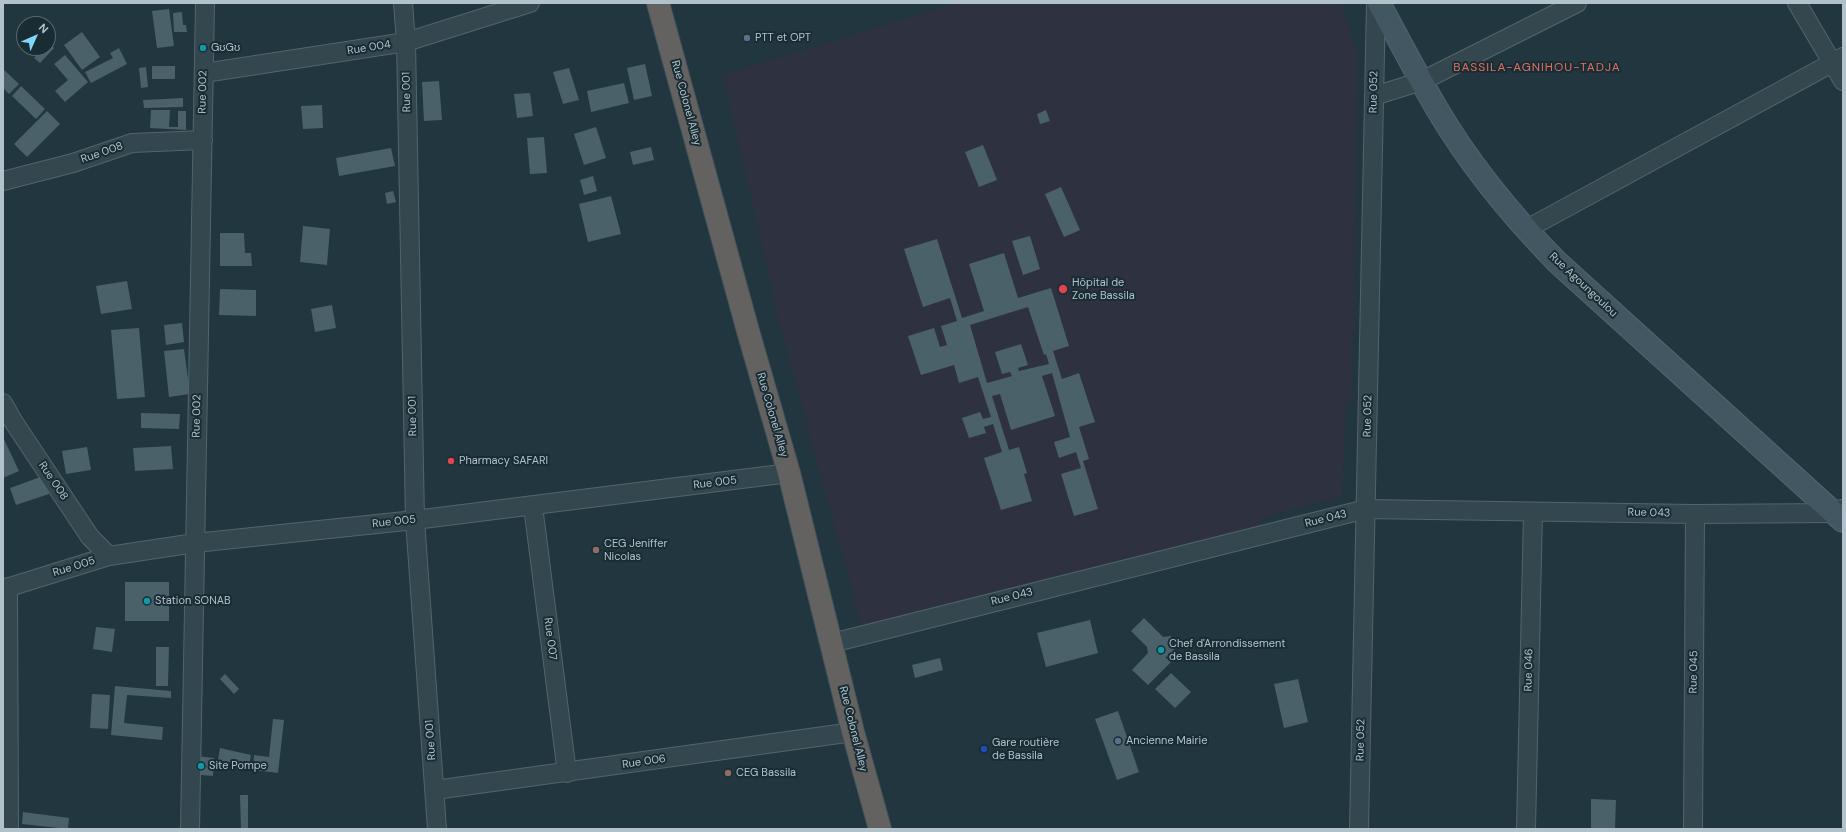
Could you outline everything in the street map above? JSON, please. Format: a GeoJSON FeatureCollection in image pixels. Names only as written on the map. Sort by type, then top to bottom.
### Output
{"type":"FeatureCollection","features":[{"type":"Feature","properties":{"kind":"highway","name":"Rue Colonel Alley"},"geometry":{"type":"LineString","coordinates":[[658,3],[788,473],[832,643],[853,732],[880,829]]}},
{"type":"Feature","properties":{"kind":"main road","name":"Rue Agoungoulou"},"geometry":{"type":"LineString","coordinates":[[1377,3],[1437,110],[1467,155],[1525,230],[1557,262],[1840,514]]}},
{"type":"Feature","properties":{"kind":"street","name":"Rue 002"},"geometry":{"type":"LineString","coordinates":[[190,829],[205,3]]}},
{"type":"Feature","properties":{"kind":"street","name":"Rue 001"},"geometry":{"type":"LineString","coordinates":[[403,3],[406,42],[415,520],[437,829]]}},
{"type":"Feature","properties":{"kind":"street","name":"Rue 004"},"geometry":{"type":"LineString","coordinates":[[204,73],[406,42],[530,3]]}},
{"type":"Feature","properties":{"kind":"street","name":"Rue 052"},"geometry":{"type":"LineString","coordinates":[[1359,829],[1377,3]]}},
{"type":"Feature","properties":{"kind":"street"},"geometry":{"type":"LineString","coordinates":[[1374,96],[1422,81],[1577,3]]}},
{"type":"Feature","properties":{"kind":"street"},"geometry":{"type":"LineString","coordinates":[[1797,3],[1838,60],[1843,81]]}},
{"type":"Feature","properties":{"kind":"street"},"geometry":{"type":"LineString","coordinates":[[1525,230],[1838,60]]}},
{"type":"Feature","properties":{"kind":"street","name":"Rue 008"},"geometry":{"type":"LineString","coordinates":[[3,181],[73,163],[132,143],[202,140]]}},
{"type":"Feature","properties":{"kind":"street","name":"Rue 008"},"geometry":{"type":"LineString","coordinates":[[3,402],[13,421],[90,537],[109,556]]}},
{"type":"Feature","properties":{"kind":"street","name":"Rue 005"},"geometry":{"type":"LineString","coordinates":[[6,588],[109,556],[195,543],[415,520],[788,473]]}},
{"type":"Feature","properties":{"kind":"street","name":"Rue 007"},"geometry":{"type":"LineString","coordinates":[[533,506],[567,773]]}},
{"type":"Feature","properties":{"kind":"street","name":"Rue 043"},"geometry":{"type":"LineString","coordinates":[[832,643],[1366,509],[1695,514],[1840,514]]}},
{"type":"Feature","properties":{"kind":"street","name":"Rue 046"},"geometry":{"type":"LineString","coordinates":[[1526,829],[1533,512]]}},
{"type":"Feature","properties":{"kind":"street","name":"Rue 045"},"geometry":{"type":"LineString","coordinates":[[1692,829],[1695,514]]}},
{"type":"Feature","properties":{"kind":"street"},"geometry":{"type":"LineString","coordinates":[[6,588],[9,829]]}},
{"type":"Feature","properties":{"kind":"street","name":"Rue 006"},"geometry":{"type":"LineString","coordinates":[[435,790],[567,773],[853,732]]}},
{"type":"Feature","properties":{"kind":"shaded area","name":"Hôpital de Zone Bassila"},"geometry":{"type":"Polygon","coordinates":[[[957,3],[1341,3],[1358,55],[1352,404],[1346,403],[1342,496],[1261,518],[1262,526],[863,631],[781,329],[723,75],[957,3]]]}},
{"type":"Feature","properties":{"kind":"building"},"geometry":{"type":"Polygon","coordinates":[[[169,9],[174,46],[157,48],[152,11],[169,9]]]}},
{"type":"Feature","properties":{"kind":"building"},"geometry":{"type":"Polygon","coordinates":[[[182,12],[183,25],[186,25],[187,32],[174,32],[173,13],[182,12]]]}},
{"type":"Feature","properties":{"kind":"building"},"geometry":{"type":"Polygon","coordinates":[[[82,32],[100,57],[82,70],[64,45],[82,32]]]}},
{"type":"Feature","properties":{"kind":"building"},"geometry":{"type":"Polygon","coordinates":[[[119,48],[127,64],[91,83],[85,72],[113,58],[110,53],[119,48]]]}},
{"type":"Feature","properties":{"kind":"building"},"geometry":{"type":"Polygon","coordinates":[[[65,55],[88,82],[65,102],[55,91],[68,80],[54,64],[65,55]]]}},
{"type":"Feature","properties":{"kind":"building"},"geometry":{"type":"Polygon","coordinates":[[[36,56],[47,56],[40,63],[34,58],[36,56]]]}},
{"type":"Feature","properties":{"kind":"building"},"geometry":{"type":"Polygon","coordinates":[[[645,64],[652,96],[634,100],[627,68],[645,64]]]}},
{"type":"Feature","properties":{"kind":"building"},"geometry":{"type":"Polygon","coordinates":[[[152,66],[175,66],[175,79],[152,79],[152,66]]]}},
{"type":"Feature","properties":{"kind":"building"},"geometry":{"type":"Polygon","coordinates":[[[146,67],[148,87],[141,88],[139,68],[146,67]]]}},
{"type":"Feature","properties":{"kind":"building"},"geometry":{"type":"Polygon","coordinates":[[[569,68],[579,100],[563,104],[553,72],[569,68]]]}},
{"type":"Feature","properties":{"kind":"building"},"geometry":{"type":"Polygon","coordinates":[[[3,69],[19,84],[9,94],[3,88],[3,69]]]}},
{"type":"Feature","properties":{"kind":"building"},"geometry":{"type":"Polygon","coordinates":[[[439,81],[442,120],[424,121],[422,82],[439,81]]]}},
{"type":"Feature","properties":{"kind":"building"},"geometry":{"type":"Polygon","coordinates":[[[624,83],[629,103],[591,112],[587,91],[624,83]]]}},
{"type":"Feature","properties":{"kind":"building"},"geometry":{"type":"Polygon","coordinates":[[[21,86],[45,109],[36,119],[12,96],[21,86]]]}},
{"type":"Feature","properties":{"kind":"building"},"geometry":{"type":"Polygon","coordinates":[[[530,93],[533,116],[517,118],[514,94],[530,93]]]}},
{"type":"Feature","properties":{"kind":"building"},"geometry":{"type":"Polygon","coordinates":[[[183,98],[183,107],[144,108],[143,100],[183,98]]]}},
{"type":"Feature","properties":{"kind":"building"},"geometry":{"type":"Polygon","coordinates":[[[322,105],[323,128],[303,129],[301,106],[322,105]]]}},
{"type":"Feature","properties":{"kind":"building"},"geometry":{"type":"Polygon","coordinates":[[[151,110],[170,110],[169,127],[178,127],[178,111],[186,111],[186,130],[150,128],[151,110]]]}},
{"type":"Feature","properties":{"kind":"building"},"geometry":{"type":"Polygon","coordinates":[[[1046,110],[1050,121],[1040,124],[1037,114],[1046,110]]]}},
{"type":"Feature","properties":{"kind":"building"},"geometry":{"type":"Polygon","coordinates":[[[47,111],[60,124],[27,157],[14,144],[47,111]]]}},
{"type":"Feature","properties":{"kind":"building"},"geometry":{"type":"Polygon","coordinates":[[[596,127],[606,158],[584,165],[574,134],[596,127]]]}},
{"type":"Feature","properties":{"kind":"building"},"geometry":{"type":"Polygon","coordinates":[[[544,137],[547,173],[530,174],[527,138],[544,137]]]}},
{"type":"Feature","properties":{"kind":"building"},"geometry":{"type":"Polygon","coordinates":[[[983,145],[997,180],[979,187],[965,152],[983,145]]]}},
{"type":"Feature","properties":{"kind":"building"},"geometry":{"type":"Polygon","coordinates":[[[651,147],[654,160],[633,165],[630,152],[651,147]]]}},
{"type":"Feature","properties":{"kind":"building"},"geometry":{"type":"Polygon","coordinates":[[[391,148],[395,166],[339,176],[336,158],[391,148]]]}},
{"type":"Feature","properties":{"kind":"building"},"geometry":{"type":"Polygon","coordinates":[[[593,176],[597,191],[584,195],[580,180],[593,176]]]}},
{"type":"Feature","properties":{"kind":"building"},"geometry":{"type":"Polygon","coordinates":[[[1061,187],[1080,230],[1064,237],[1045,194],[1061,187]]]}},
{"type":"Feature","properties":{"kind":"building"},"geometry":{"type":"Polygon","coordinates":[[[393,191],[396,202],[387,204],[385,193],[393,191]]]}},
{"type":"Feature","properties":{"kind":"building"},"geometry":{"type":"Polygon","coordinates":[[[611,196],[621,234],[588,242],[579,204],[611,196]]]}},
{"type":"Feature","properties":{"kind":"building"},"geometry":{"type":"Polygon","coordinates":[[[303,226],[330,229],[327,265],[300,262],[303,226]]]}},
{"type":"Feature","properties":{"kind":"building"},"geometry":{"type":"Polygon","coordinates":[[[220,233],[244,233],[245,253],[251,253],[252,266],[220,266],[220,233]]]}},
{"type":"Feature","properties":{"kind":"building"},"geometry":{"type":"Polygon","coordinates":[[[1030,236],[1040,269],[1023,275],[1012,241],[1030,236]]]}},
{"type":"Feature","properties":{"kind":"building"},"geometry":{"type":"Polygon","coordinates":[[[937,239],[962,318],[984,311],[969,264],[1004,253],[1018,298],[1051,288],[1069,346],[1053,351],[1062,379],[1079,373],[1095,422],[1079,427],[1089,459],[1083,461],[1098,509],[1074,516],[1061,474],[1081,468],[1076,452],[1059,458],[1054,442],[1070,437],[1052,373],[1042,376],[1055,416],[1011,430],[1000,394],[992,396],[1009,450],[1019,447],[1027,473],[1024,474],[1032,501],[1001,510],[984,458],[1002,452],[993,424],[984,427],[986,433],[969,438],[962,418],[980,412],[983,419],[991,417],[978,377],[959,383],[954,365],[921,375],[908,336],[934,328],[940,347],[947,345],[941,326],[957,321],[950,298],[923,307],[904,249],[937,239]],[[1028,307],[970,325],[987,383],[1012,376],[1010,372],[1002,374],[995,352],[1021,344],[1028,365],[1018,368],[1019,371],[1049,364],[1046,354],[1044,355],[1028,307]]]}},
{"type":"Feature","properties":{"kind":"building"},"geometry":{"type":"Polygon","coordinates":[[[127,281],[132,309],[101,314],[96,286],[127,281]]]}},
{"type":"Feature","properties":{"kind":"building"},"geometry":{"type":"Polygon","coordinates":[[[220,289],[256,290],[256,316],[219,315],[220,289]]]}},
{"type":"Feature","properties":{"kind":"building"},"geometry":{"type":"Polygon","coordinates":[[[332,305],[336,328],[315,332],[311,309],[332,305]]]}},
{"type":"Feature","properties":{"kind":"building"},"geometry":{"type":"Polygon","coordinates":[[[182,323],[184,342],[166,345],[164,325],[182,323]]]}},
{"type":"Feature","properties":{"kind":"building"},"geometry":{"type":"Polygon","coordinates":[[[139,328],[145,397],[117,399],[111,330],[139,328]]]}},
{"type":"Feature","properties":{"kind":"building"},"geometry":{"type":"Polygon","coordinates":[[[184,349],[190,394],[169,397],[164,351],[184,349]]]}},
{"type":"Feature","properties":{"kind":"building"},"geometry":{"type":"Polygon","coordinates":[[[141,413],[180,414],[179,429],[141,428],[141,413]]]}},
{"type":"Feature","properties":{"kind":"building"},"geometry":{"type":"Polygon","coordinates":[[[3,437],[19,471],[3,478],[3,437]]]}},
{"type":"Feature","properties":{"kind":"building"},"geometry":{"type":"Polygon","coordinates":[[[171,446],[173,469],[135,471],[133,448],[171,446]]]}},
{"type":"Feature","properties":{"kind":"building"},"geometry":{"type":"Polygon","coordinates":[[[87,447],[91,470],[66,474],[62,451],[87,447]]]}},
{"type":"Feature","properties":{"kind":"building"},"geometry":{"type":"Polygon","coordinates":[[[43,476],[49,494],[16,505],[10,488],[43,476]]]}},
{"type":"Feature","properties":{"kind":"building","name":"Station SONAB"},"geometry":{"type":"Polygon","coordinates":[[[125,582],[169,582],[169,621],[125,621],[125,582]]]}},
{"type":"Feature","properties":{"kind":"building","name":"Chef d'Arrondissement de Bassila"},"geometry":{"type":"Polygon","coordinates":[[[1144,618],[1163,637],[1171,636],[1175,655],[1165,657],[1171,662],[1148,685],[1132,670],[1148,653],[1147,647],[1131,631],[1144,618]]]}},
{"type":"Feature","properties":{"kind":"building"},"geometry":{"type":"Polygon","coordinates":[[[1090,620],[1098,653],[1046,667],[1037,633],[1090,620]]]}},
{"type":"Feature","properties":{"kind":"building"},"geometry":{"type":"Polygon","coordinates":[[[96,627],[115,629],[112,652],[93,649],[96,627]]]}},
{"type":"Feature","properties":{"kind":"building"},"geometry":{"type":"Polygon","coordinates":[[[156,647],[169,647],[168,686],[156,686],[156,647]]]}},
{"type":"Feature","properties":{"kind":"building"},"geometry":{"type":"Polygon","coordinates":[[[940,658],[943,670],[915,678],[912,665],[940,658]]]}},
{"type":"Feature","properties":{"kind":"building"},"geometry":{"type":"Polygon","coordinates":[[[1171,673],[1191,692],[1175,708],[1155,689],[1171,673]]]}},
{"type":"Feature","properties":{"kind":"building"},"geometry":{"type":"Polygon","coordinates":[[[225,674],[239,689],[234,694],[220,679],[225,674]]]}},
{"type":"Feature","properties":{"kind":"building"},"geometry":{"type":"Polygon","coordinates":[[[1298,679],[1308,722],[1284,728],[1274,684],[1298,679]]]}},
{"type":"Feature","properties":{"kind":"building"},"geometry":{"type":"Polygon","coordinates":[[[115,686],[171,691],[171,698],[127,695],[124,723],[163,727],[162,740],[111,735],[115,686]]]}},
{"type":"Feature","properties":{"kind":"building"},"geometry":{"type":"Polygon","coordinates":[[[92,694],[110,695],[108,729],[90,728],[92,694]]]}},
{"type":"Feature","properties":{"kind":"building"},"geometry":{"type":"Polygon","coordinates":[[[1118,711],[1139,772],[1117,780],[1095,719],[1118,711]]]}},
{"type":"Feature","properties":{"kind":"building"},"geometry":{"type":"Polygon","coordinates":[[[273,719],[284,720],[278,773],[253,770],[254,755],[269,757],[273,719]]]}},
{"type":"Feature","properties":{"kind":"building"},"geometry":{"type":"Polygon","coordinates":[[[220,748],[251,755],[249,766],[218,760],[220,748]]]}},
{"type":"Feature","properties":{"kind":"building","name":"Site Pompe"},"geometry":{"type":"Polygon","coordinates":[[[188,755],[214,758],[213,776],[190,774],[188,755]]]}},
{"type":"Feature","properties":{"kind":"building"},"geometry":{"type":"Polygon","coordinates":[[[240,795],[248,795],[248,829],[241,829],[240,795]]]}},
{"type":"Feature","properties":{"kind":"building"},"geometry":{"type":"Polygon","coordinates":[[[1591,799],[1616,800],[1615,829],[1591,829],[1591,799]]]}},
{"type":"Feature","properties":{"kind":"building"},"geometry":{"type":"Polygon","coordinates":[[[23,812],[69,818],[68,829],[22,824],[23,812]]]}},
{"type":"Feature","properties":{"kind":"place","name":"PTT et OPT"},"geometry":{"type":"Point","coordinates":[747,38]}},
{"type":"Feature","properties":{"kind":"place","name":"GʊGʊ"},"geometry":{"type":"Point","coordinates":[203,48]}},
{"type":"Feature","properties":{"kind":"place","name":"Hôpital de Zone Bassila"},"geometry":{"type":"Point","coordinates":[1063,289]}},
{"type":"Feature","properties":{"kind":"place","name":"Pharmacy SAFARI"},"geometry":{"type":"Point","coordinates":[451,461]}},
{"type":"Feature","properties":{"kind":"place","name":"CEG Jeniffer Nicolas"},"geometry":{"type":"Point","coordinates":[596,550]}},
{"type":"Feature","properties":{"kind":"place","name":"Station SONAB"},"geometry":{"type":"Point","coordinates":[147,601]}},
{"type":"Feature","properties":{"kind":"place","name":"Chef d'Arrondissement de Bassila"},"geometry":{"type":"Point","coordinates":[1161,650]}},
{"type":"Feature","properties":{"kind":"place","name":"Ancienne Mairie"},"geometry":{"type":"Point","coordinates":[1118,741]}},
{"type":"Feature","properties":{"kind":"place","name":"Gare routière de Bassila"},"geometry":{"type":"Point","coordinates":[984,749]}},
{"type":"Feature","properties":{"kind":"place","name":"Site Pompe"},"geometry":{"type":"Point","coordinates":[201,766]}},
{"type":"Feature","properties":{"kind":"place","name":"CEG Bassila"},"geometry":{"type":"Point","coordinates":[728,773]}},
{"type":"Feature","properties":{"kind":"district","name":"BASSILA-AGNIHOU-TADJA"},"geometry":{"type":"Point","coordinates":[1537,68]}}]}
